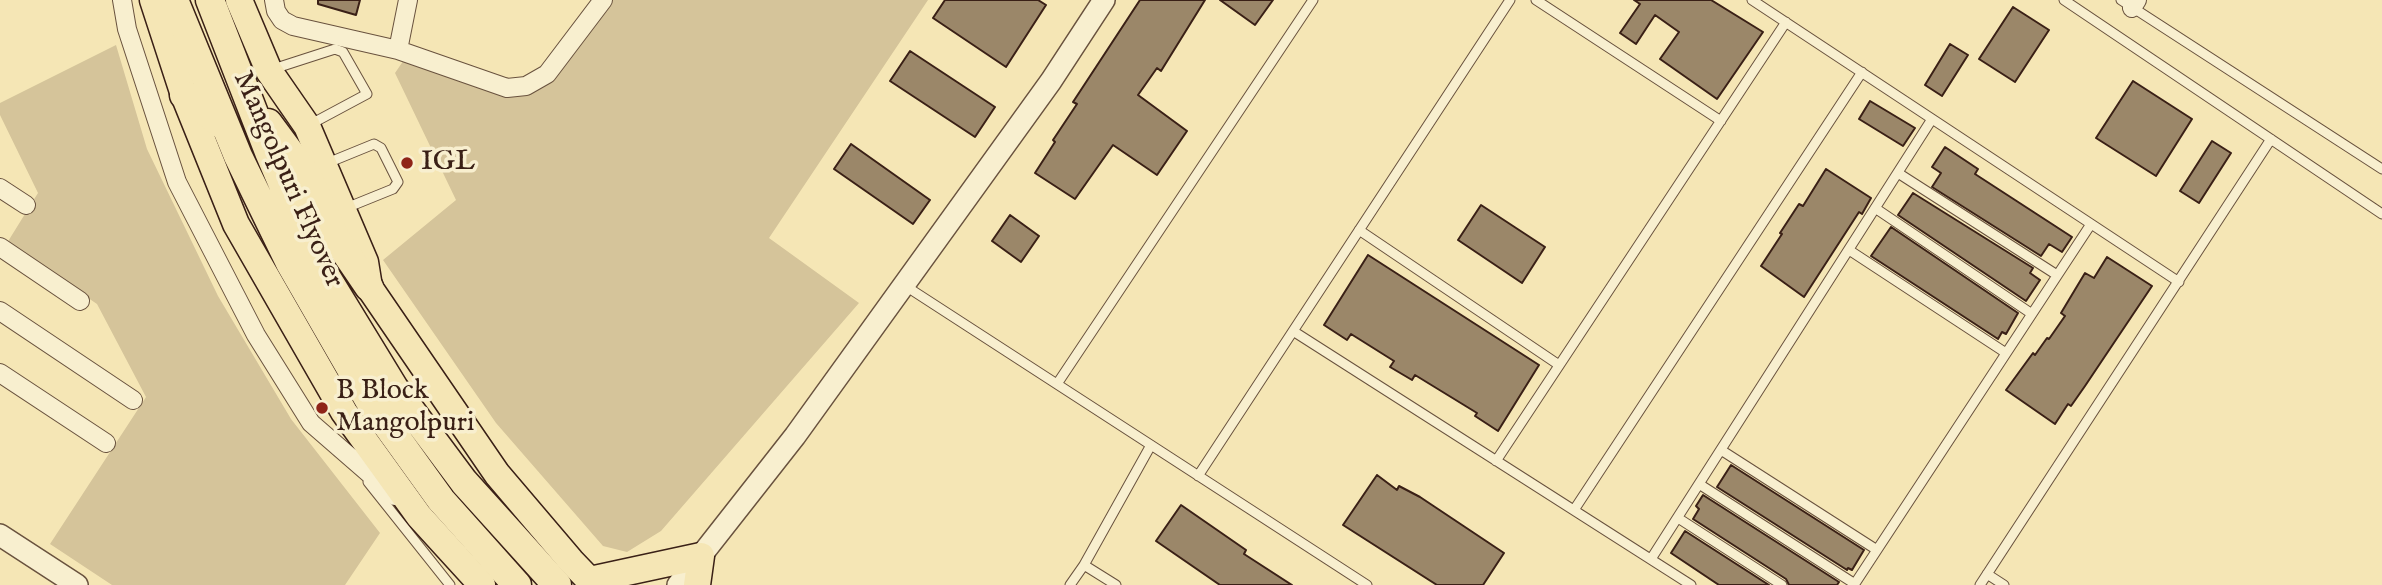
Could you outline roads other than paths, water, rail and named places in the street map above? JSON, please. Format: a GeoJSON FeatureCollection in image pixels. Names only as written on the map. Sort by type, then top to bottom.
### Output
{"type":"FeatureCollection","features":[{"type":"Feature","properties":{"kind":"highway","name":"Mangolpuri Flyover"},"geometry":{"type":"LineString","coordinates":[[174,0],[231,139],[290,263],[369,400],[442,500],[517,585]]}},
{"type":"Feature","properties":{"kind":"highway","name":"Mangolpuri Flyover"},"geometry":{"type":"LineString","coordinates":[[210,0],[260,130],[314,257],[394,388],[464,482],[557,585]]}},
{"type":"Feature","properties":{"kind":"highway"},"geometry":{"type":"LineString","coordinates":[[246,92],[308,177],[335,237],[369,286]]}},
{"type":"Feature","properties":{"kind":"highway"},"geometry":{"type":"LineString","coordinates":[[184,95],[231,139]]}},
{"type":"Feature","properties":{"kind":"main road"},"geometry":{"type":"LineString","coordinates":[[153,0],[184,95],[236,224],[344,412],[419,516],[482,585]]}},
{"type":"Feature","properties":{"kind":"main road"},"geometry":{"type":"LineString","coordinates":[[239,0],[269,71],[307,126],[365,262],[369,286],[497,474],[592,582],[701,556],[697,585]]}},
{"type":"Feature","properties":{"kind":"street"},"geometry":{"type":"LineString","coordinates":[[122,0],[127,30],[177,182],[263,346],[311,423],[419,516]]}},
{"type":"Feature","properties":{"kind":"street"},"geometry":{"type":"LineString","coordinates":[[274,0],[276,11],[282,20],[293,26],[398,50],[507,88],[526,86],[547,74],[603,0]]}},
{"type":"Feature","properties":{"kind":"street"},"geometry":{"type":"LineString","coordinates":[[398,50],[408,0]]}},
{"type":"Feature","properties":{"kind":"street"},"geometry":{"type":"LineString","coordinates":[[678,585],[796,436],[1051,81],[1104,0]]}},
{"type":"Feature","properties":{"kind":"street"},"geometry":{"type":"LineString","coordinates":[[0,188],[26,205]]}},
{"type":"Feature","properties":{"kind":"street"},"geometry":{"type":"LineString","coordinates":[[0,247],[80,301]]}},
{"type":"Feature","properties":{"kind":"street"},"geometry":{"type":"LineString","coordinates":[[0,311],[133,400]]}},
{"type":"Feature","properties":{"kind":"street"},"geometry":{"type":"LineString","coordinates":[[0,373],[106,443]]}},
{"type":"Feature","properties":{"kind":"street"},"geometry":{"type":"LineString","coordinates":[[0,535],[77,585]]}},
{"type":"Feature","properties":{"kind":"lane"},"geometry":{"type":"LineString","coordinates":[[1057,384],[1313,0]]}},
{"type":"Feature","properties":{"kind":"lane"},"geometry":{"type":"LineString","coordinates":[[1198,475],[1510,0]]}},
{"type":"Feature","properties":{"kind":"lane"},"geometry":{"type":"LineString","coordinates":[[1536,0],[1721,121]]}},
{"type":"Feature","properties":{"kind":"lane"},"geometry":{"type":"LineString","coordinates":[[1752,0],[2179,282]]}},
{"type":"Feature","properties":{"kind":"lane"},"geometry":{"type":"LineString","coordinates":[[2064,0],[2382,214]]}},
{"type":"Feature","properties":{"kind":"lane"},"geometry":{"type":"LineString","coordinates":[[2130,3],[2382,169]]}},
{"type":"Feature","properties":{"kind":"lane"},"geometry":{"type":"LineString","coordinates":[[1496,461],[1786,22]]}},
{"type":"Feature","properties":{"kind":"lane"},"geometry":{"type":"LineString","coordinates":[[269,71],[335,49],[343,52],[367,94],[307,126]]}},
{"type":"Feature","properties":{"kind":"lane"},"geometry":{"type":"LineString","coordinates":[[1574,510],[1862,72]]}},
{"type":"Feature","properties":{"kind":"lane"},"geometry":{"type":"LineString","coordinates":[[1651,559],[1932,119]]}},
{"type":"Feature","properties":{"kind":"lane"},"geometry":{"type":"LineString","coordinates":[[1980,585],[2271,139]]}},
{"type":"Feature","properties":{"kind":"lane"},"geometry":{"type":"LineString","coordinates":[[324,165],[374,144],[381,148],[398,182],[393,189],[343,209]]}},
{"type":"Feature","properties":{"kind":"lane"},"geometry":{"type":"LineString","coordinates":[[1898,173],[2057,275]]}},
{"type":"Feature","properties":{"kind":"lane"},"geometry":{"type":"LineString","coordinates":[[1875,208],[2032,314]]}},
{"type":"Feature","properties":{"kind":"lane"},"geometry":{"type":"LineString","coordinates":[[1699,484],[1854,584],[2091,224]]}},
{"type":"Feature","properties":{"kind":"lane"},"geometry":{"type":"LineString","coordinates":[[1359,230],[1559,365]]}},
{"type":"Feature","properties":{"kind":"lane"},"geometry":{"type":"LineString","coordinates":[[1849,250],[2006,353]]}},
{"type":"Feature","properties":{"kind":"lane"},"geometry":{"type":"LineString","coordinates":[[904,285],[1198,475],[1354,582],[1367,585]]}},
{"type":"Feature","properties":{"kind":"lane"},"geometry":{"type":"LineString","coordinates":[[1293,331],[1691,585]]}},
{"type":"Feature","properties":{"kind":"lane"},"geometry":{"type":"LineString","coordinates":[[1070,585],[1152,445]]}},
{"type":"Feature","properties":{"kind":"lane"},"geometry":{"type":"LineString","coordinates":[[1721,450],[1877,550]]}},
{"type":"Feature","properties":{"kind":"lane"},"geometry":{"type":"LineString","coordinates":[[345,453],[450,585]]}},
{"type":"Feature","properties":{"kind":"lane"},"geometry":{"type":"LineString","coordinates":[[1678,518],[1782,585]]}},
{"type":"Feature","properties":{"kind":"lane"},"geometry":{"type":"LineString","coordinates":[[1084,565],[1116,585]]}},
{"type":"Feature","properties":{"kind":"lane"},"geometry":{"type":"LineString","coordinates":[[1987,574],[2004,585]]}},
{"type":"Feature","properties":{"kind":"place","name":"IGL"},"geometry":{"type":"Point","coordinates":[407,163]}},
{"type":"Feature","properties":{"kind":"place","name":"B Block Mangolpuri"},"geometry":{"type":"Point","coordinates":[322,408]}}]}
